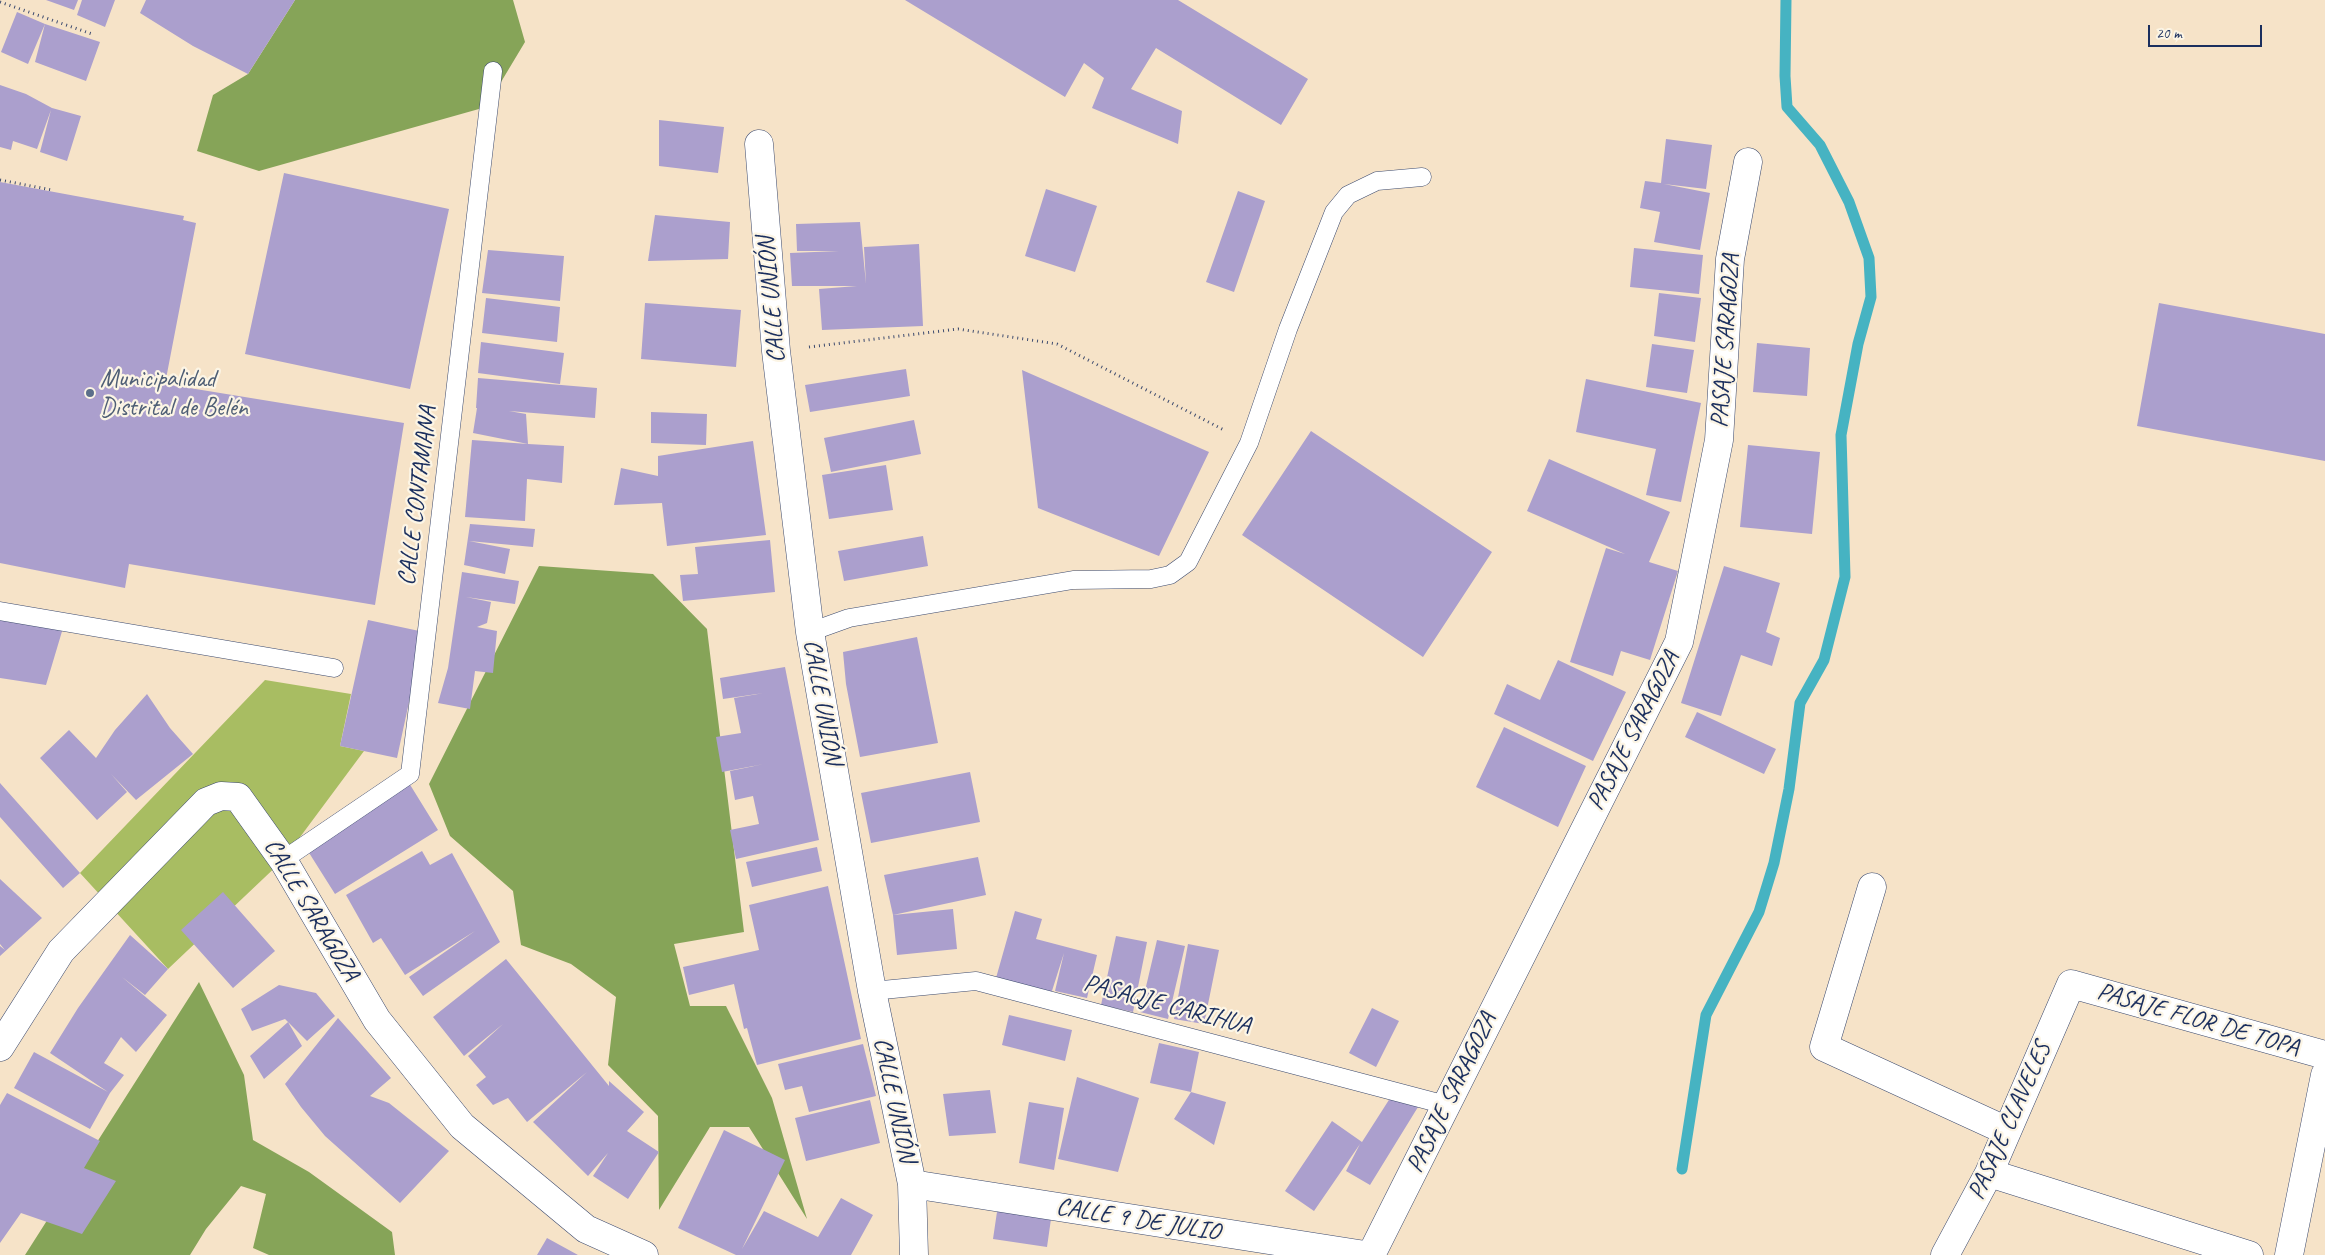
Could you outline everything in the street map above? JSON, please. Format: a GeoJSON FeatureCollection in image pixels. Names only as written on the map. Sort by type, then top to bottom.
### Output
{"type":"FeatureCollection","features":[{"type":"Feature","properties":{"kind":"street","name":"CALLE UNIÓN"},"geometry":{"type":"LineString","coordinates":[[759,144],[776,351],[810,632],[872,991],[912,1184],[914,1255]]}},
{"type":"Feature","properties":{"kind":"street","name":"PASAJE SARAGOZA"},"geometry":{"type":"LineString","coordinates":[[1371,1255],[1679,642],[1719,440],[1730,259],[1748,162]]}},
{"type":"Feature","properties":{"kind":"street","name":"CALLE SARAGOZA"},"geometry":{"type":"LineString","coordinates":[[0,1047],[62,951],[206,802],[221,796],[238,797],[283,860],[377,1020],[462,1126],[586,1229],[644,1255]]}},
{"type":"Feature","properties":{"kind":"street"},"geometry":{"type":"LineString","coordinates":[[1872,887],[1824,1047],[2007,1131]]}},
{"type":"Feature","properties":{"kind":"street","name":"PASAJE CLAVELES"},"geometry":{"type":"LineString","coordinates":[[1945,1255],[1989,1173],[2071,984]]}},
{"type":"Feature","properties":{"kind":"street","name":"PASAJE FLOR DE TOPA"},"geometry":{"type":"LineString","coordinates":[[2071,984],[2325,1055]]}},
{"type":"Feature","properties":{"kind":"street"},"geometry":{"type":"LineString","coordinates":[[2288,1255],[2325,1075]]}},
{"type":"Feature","properties":{"kind":"street"},"geometry":{"type":"LineString","coordinates":[[1989,1173],[2249,1255]]}},
{"type":"Feature","properties":{"kind":"street","name":"CALLE 9 DE JULIO"},"geometry":{"type":"LineString","coordinates":[[912,1184],[1293,1250],[1365,1255]]}},
{"type":"Feature","properties":{"kind":"lane","name":"CALLE CONTAMANA"},"geometry":{"type":"LineString","coordinates":[[283,860],[410,774],[494,71]]}},
{"type":"Feature","properties":{"kind":"lane"},"geometry":{"type":"LineString","coordinates":[[810,632],[849,618],[1073,580],[1151,579],[1170,575],[1188,562],[1249,443],[1288,329],[1334,212],[1348,195],[1377,181],[1422,177]]}},
{"type":"Feature","properties":{"kind":"lane"},"geometry":{"type":"LineString","coordinates":[[0,611],[334,668]]}},
{"type":"Feature","properties":{"kind":"lane","name":"PASAQJE CARIHUA"},"geometry":{"type":"LineString","coordinates":[[872,991],[976,981],[1446,1105]]}},
{"type":"Feature","properties":{"kind":"path"},"geometry":{"type":"LineString","coordinates":[[0,2],[92,34]]}},
{"type":"Feature","properties":{"kind":"path"},"geometry":{"type":"LineString","coordinates":[[0,180],[52,190]]}},
{"type":"Feature","properties":{"kind":"path"},"geometry":{"type":"LineString","coordinates":[[776,351],[958,329],[1057,344],[1249,443]]}},
{"type":"Feature","properties":{"kind":"green space"},"geometry":{"type":"Polygon","coordinates":[[[295,0],[513,0],[525,42],[486,107],[259,171],[197,151],[213,95],[248,74],[295,0]]]}},
{"type":"Feature","properties":{"kind":"green space"},"geometry":{"type":"Polygon","coordinates":[[[539,566],[653,574],[707,629],[744,932],[674,944],[690,1006],[726,1006],[772,1098],[807,1219],[749,1127],[710,1127],[659,1210],[658,1116],[608,1065],[616,997],[571,964],[521,945],[513,891],[450,836],[429,784],[539,566]]]}},
{"type":"Feature","properties":{"kind":"green space"},"geometry":{"type":"Polygon","coordinates":[[[265,680],[351,694],[340,746],[364,751],[283,860],[168,969],[80,873],[265,680]]]}},
{"type":"Feature","properties":{"kind":"green space"},"geometry":{"type":"Polygon","coordinates":[[[199,982],[244,1075],[253,1140],[309,1172],[392,1232],[395,1255],[269,1255],[253,1248],[266,1194],[241,1186],[206,1229],[190,1255],[25,1255],[199,982]]]}},
{"type":"Feature","properties":{"kind":"building"},"geometry":{"type":"Polygon","coordinates":[[[46,0],[78,0],[74,10],[46,0]]]}},
{"type":"Feature","properties":{"kind":"building"},"geometry":{"type":"Polygon","coordinates":[[[82,0],[115,0],[105,27],[77,15],[82,0]]]}},
{"type":"Feature","properties":{"kind":"building"},"geometry":{"type":"Polygon","coordinates":[[[146,0],[295,0],[248,74],[193,46],[140,13],[146,0]]]}},
{"type":"Feature","properties":{"kind":"building"},"geometry":{"type":"Polygon","coordinates":[[[905,0],[1178,0],[1308,79],[1281,125],[1156,48],[1131,89],[1182,111],[1178,144],[1092,108],[1104,78],[1084,63],[1065,97],[905,0]]]}},
{"type":"Feature","properties":{"kind":"building"},"geometry":{"type":"Polygon","coordinates":[[[17,12],[45,24],[28,64],[1,52],[17,12]]]}},
{"type":"Feature","properties":{"kind":"building"},"geometry":{"type":"Polygon","coordinates":[[[45,24],[100,42],[86,81],[35,62],[45,24]]]}},
{"type":"Feature","properties":{"kind":"building"},"geometry":{"type":"Polygon","coordinates":[[[0,85],[26,94],[52,108],[81,116],[67,161],[40,152],[51,110],[37,149],[13,141],[11,150],[0,147],[0,85]]]}},
{"type":"Feature","properties":{"kind":"building"},"geometry":{"type":"Polygon","coordinates":[[[659,120],[724,127],[718,173],[659,166],[659,120]]]}},
{"type":"Feature","properties":{"kind":"building"},"geometry":{"type":"Polygon","coordinates":[[[1666,139],[1712,145],[1706,189],[1664,184],[1710,193],[1700,250],[1654,242],[1660,212],[1640,208],[1645,181],[1661,183],[1666,139]]]}},
{"type":"Feature","properties":{"kind":"building"},"geometry":{"type":"Polygon","coordinates":[[[284,173],[449,209],[410,389],[245,354],[284,173]]]}},
{"type":"Feature","properties":{"kind":"building"},"geometry":{"type":"Polygon","coordinates":[[[0,182],[184,216],[183,220],[196,223],[165,384],[404,423],[375,605],[129,564],[125,588],[0,563],[0,182]]]}},
{"type":"Feature","properties":{"kind":"building"},"geometry":{"type":"Polygon","coordinates":[[[1046,189],[1097,206],[1075,272],[1025,256],[1046,189]]]}},
{"type":"Feature","properties":{"kind":"building"},"geometry":{"type":"Polygon","coordinates":[[[1238,191],[1265,201],[1234,292],[1206,282],[1238,191]]]}},
{"type":"Feature","properties":{"kind":"building"},"geometry":{"type":"Polygon","coordinates":[[[655,215],[730,222],[728,259],[648,261],[655,215]]]}},
{"type":"Feature","properties":{"kind":"building"},"geometry":{"type":"Polygon","coordinates":[[[860,222],[866,284],[864,247],[919,244],[923,326],[822,330],[819,289],[857,286],[792,286],[790,253],[839,251],[797,251],[796,224],[860,222]]]}},
{"type":"Feature","properties":{"kind":"building"},"geometry":{"type":"Polygon","coordinates":[[[1634,248],[1703,255],[1699,294],[1630,287],[1634,248]]]}},
{"type":"Feature","properties":{"kind":"building"},"geometry":{"type":"Polygon","coordinates":[[[488,250],[564,256],[560,301],[482,293],[488,250]]]}},
{"type":"Feature","properties":{"kind":"building"},"geometry":{"type":"Polygon","coordinates":[[[1659,293],[1701,298],[1695,342],[1654,336],[1659,293]]]}},
{"type":"Feature","properties":{"kind":"building"},"geometry":{"type":"Polygon","coordinates":[[[486,298],[560,307],[557,342],[482,333],[486,298]]]}},
{"type":"Feature","properties":{"kind":"building"},"geometry":{"type":"Polygon","coordinates":[[[645,303],[741,310],[736,367],[641,359],[645,303]]]}},
{"type":"Feature","properties":{"kind":"building"},"geometry":{"type":"Polygon","coordinates":[[[2159,303],[2325,334],[2325,461],[2137,426],[2159,303]]]}},
{"type":"Feature","properties":{"kind":"building"},"geometry":{"type":"Polygon","coordinates":[[[481,342],[564,353],[560,384],[478,373],[481,342]]]}},
{"type":"Feature","properties":{"kind":"building"},"geometry":{"type":"Polygon","coordinates":[[[1757,343],[1810,348],[1807,396],[1753,392],[1757,343]]]}},
{"type":"Feature","properties":{"kind":"building"},"geometry":{"type":"Polygon","coordinates":[[[1652,344],[1694,350],[1687,393],[1646,387],[1652,344]]]}},
{"type":"Feature","properties":{"kind":"building"},"geometry":{"type":"Polygon","coordinates":[[[906,369],[910,396],[810,412],[805,385],[906,369]]]}},
{"type":"Feature","properties":{"kind":"building"},"geometry":{"type":"Polygon","coordinates":[[[1022,370],[1209,452],[1159,556],[1038,508],[1022,370]]]}},
{"type":"Feature","properties":{"kind":"building"},"geometry":{"type":"Polygon","coordinates":[[[478,378],[597,388],[595,418],[509,411],[526,414],[528,444],[473,433],[477,408],[478,378]]]}},
{"type":"Feature","properties":{"kind":"building"},"geometry":{"type":"Polygon","coordinates":[[[1586,379],[1701,403],[1681,502],[1646,495],[1656,449],[1576,432],[1586,379]]]}},
{"type":"Feature","properties":{"kind":"building"},"geometry":{"type":"Polygon","coordinates":[[[651,412],[707,414],[706,445],[651,443],[651,412]]]}},
{"type":"Feature","properties":{"kind":"building"},"geometry":{"type":"Polygon","coordinates":[[[914,420],[921,454],[831,472],[824,438],[914,420]]]}},
{"type":"Feature","properties":{"kind":"building"},"geometry":{"type":"Polygon","coordinates":[[[1311,431],[1492,552],[1423,657],[1242,535],[1311,431]]]}},
{"type":"Feature","properties":{"kind":"building"},"geometry":{"type":"Polygon","coordinates":[[[472,440],[564,446],[562,483],[527,479],[525,521],[465,517],[472,440]]]}},
{"type":"Feature","properties":{"kind":"building"},"geometry":{"type":"Polygon","coordinates":[[[753,441],[766,535],[667,546],[662,503],[614,505],[621,468],[658,476],[658,456],[753,441]]]}},
{"type":"Feature","properties":{"kind":"building"},"geometry":{"type":"Polygon","coordinates":[[[1748,445],[1820,452],[1812,534],[1740,527],[1748,445]]]}},
{"type":"Feature","properties":{"kind":"building"},"geometry":{"type":"Polygon","coordinates":[[[1549,459],[1670,512],[1649,562],[1678,571],[1650,660],[1621,651],[1613,676],[1570,662],[1606,548],[1625,554],[1527,511],[1549,459]]]}},
{"type":"Feature","properties":{"kind":"building"},"geometry":{"type":"Polygon","coordinates":[[[886,465],[893,510],[829,519],[822,475],[886,465]]]}},
{"type":"Feature","properties":{"kind":"building"},"geometry":{"type":"Polygon","coordinates":[[[470,524],[535,529],[533,547],[469,541],[510,549],[505,574],[464,565],[470,524]]]}},
{"type":"Feature","properties":{"kind":"building"},"geometry":{"type":"Polygon","coordinates":[[[923,536],[928,566],[844,581],[838,551],[923,536]]]}},
{"type":"Feature","properties":{"kind":"building"},"geometry":{"type":"Polygon","coordinates":[[[770,540],[775,592],[683,601],[680,575],[698,574],[695,547],[770,540]]]}},
{"type":"Feature","properties":{"kind":"building"},"geometry":{"type":"Polygon","coordinates":[[[1724,566],[1780,583],[1766,632],[1780,638],[1772,666],[1741,655],[1721,716],[1681,703],[1724,566]]]}},
{"type":"Feature","properties":{"kind":"building"},"geometry":{"type":"Polygon","coordinates":[[[462,572],[519,581],[515,604],[466,597],[491,602],[487,623],[477,627],[497,631],[493,673],[475,671],[470,709],[438,703],[448,668],[462,572]]]}},
{"type":"Feature","properties":{"kind":"building"},"geometry":{"type":"Polygon","coordinates":[[[0,615],[63,628],[46,685],[0,678],[0,615]]]}},
{"type":"Feature","properties":{"kind":"building"},"geometry":{"type":"Polygon","coordinates":[[[368,620],[424,632],[397,758],[340,746],[368,620]]]}},
{"type":"Feature","properties":{"kind":"building"},"geometry":{"type":"Polygon","coordinates":[[[917,637],[938,743],[860,757],[846,684],[843,652],[917,637]]]}},
{"type":"Feature","properties":{"kind":"building"},"geometry":{"type":"Polygon","coordinates":[[[1558,660],[1626,692],[1593,761],[1494,714],[1507,684],[1540,700],[1558,660]]]}},
{"type":"Feature","properties":{"kind":"building"},"geometry":{"type":"Polygon","coordinates":[[[785,667],[819,840],[736,859],[730,830],[759,824],[753,796],[735,800],[730,771],[764,764],[722,772],[716,737],[741,733],[734,698],[764,693],[723,699],[720,678],[785,667]]]}},
{"type":"Feature","properties":{"kind":"building"},"geometry":{"type":"Polygon","coordinates":[[[147,694],[170,728],[193,754],[136,800],[111,774],[127,792],[97,820],[40,758],[69,730],[96,758],[115,730],[147,694]]]}},
{"type":"Feature","properties":{"kind":"building"},"geometry":{"type":"Polygon","coordinates":[[[1697,712],[1776,749],[1764,774],[1685,737],[1697,712]]]}},
{"type":"Feature","properties":{"kind":"building"},"geometry":{"type":"Polygon","coordinates":[[[1504,727],[1586,766],[1558,827],[1476,787],[1504,727]]]}},
{"type":"Feature","properties":{"kind":"building"},"geometry":{"type":"Polygon","coordinates":[[[970,772],[980,822],[871,843],[861,793],[970,772]]]}},
{"type":"Feature","properties":{"kind":"building"},"geometry":{"type":"Polygon","coordinates":[[[0,783],[80,873],[63,888],[0,817],[0,783]]]}},
{"type":"Feature","properties":{"kind":"building"},"geometry":{"type":"Polygon","coordinates":[[[409,783],[438,830],[335,894],[306,848],[409,783]]]}},
{"type":"Feature","properties":{"kind":"building"},"geometry":{"type":"Polygon","coordinates":[[[817,847],[822,871],[752,887],[746,862],[817,847]]]}},
{"type":"Feature","properties":{"kind":"building"},"geometry":{"type":"Polygon","coordinates":[[[422,851],[430,865],[452,853],[500,942],[423,996],[409,977],[475,931],[405,975],[381,938],[373,943],[346,895],[422,851]]]}},
{"type":"Feature","properties":{"kind":"building"},"geometry":{"type":"Polygon","coordinates":[[[978,857],[986,895],[893,915],[884,875],[978,857]]]}},
{"type":"Feature","properties":{"kind":"building"},"geometry":{"type":"Polygon","coordinates":[[[0,879],[42,918],[0,956],[0,946],[5,950],[0,944],[0,879]]]}},
{"type":"Feature","properties":{"kind":"building"},"geometry":{"type":"Polygon","coordinates":[[[828,886],[861,1039],[757,1065],[747,1028],[744,1029],[734,984],[689,995],[683,967],[759,950],[749,905],[828,886]]]}},
{"type":"Feature","properties":{"kind":"building"},"geometry":{"type":"Polygon","coordinates":[[[223,892],[275,951],[233,988],[181,930],[223,892]]]}},
{"type":"Feature","properties":{"kind":"building"},"geometry":{"type":"Polygon","coordinates":[[[953,909],[957,949],[897,955],[893,915],[953,909]]]}},
{"type":"Feature","properties":{"kind":"building"},"geometry":{"type":"Polygon","coordinates":[[[1015,911],[1042,919],[1036,939],[1097,955],[1087,998],[1055,991],[1064,953],[1051,994],[996,978],[1015,911]]]}},
{"type":"Feature","properties":{"kind":"building"},"geometry":{"type":"Polygon","coordinates":[[[130,935],[168,969],[145,995],[122,977],[167,1015],[136,1052],[121,1037],[104,1063],[124,1075],[110,1093],[90,1129],[14,1088],[34,1052],[108,1092],[50,1053],[78,1008],[130,935]]]}},
{"type":"Feature","properties":{"kind":"building"},"geometry":{"type":"Polygon","coordinates":[[[1116,936],[1147,942],[1133,1012],[1101,1005],[1116,936]]]}},
{"type":"Feature","properties":{"kind":"building"},"geometry":{"type":"Polygon","coordinates":[[[1157,940],[1185,946],[1168,1019],[1140,1012],[1157,940]]]}},
{"type":"Feature","properties":{"kind":"building"},"geometry":{"type":"Polygon","coordinates":[[[1188,944],[1219,950],[1204,1024],[1174,1019],[1188,944]]]}},
{"type":"Feature","properties":{"kind":"building"},"geometry":{"type":"Polygon","coordinates":[[[506,959],[609,1086],[609,1081],[644,1112],[627,1131],[659,1152],[628,1199],[593,1176],[608,1153],[588,1176],[533,1122],[587,1072],[527,1122],[508,1098],[493,1105],[476,1085],[486,1077],[468,1056],[503,1024],[464,1056],[433,1017],[506,959]]]}},
{"type":"Feature","properties":{"kind":"building"},"geometry":{"type":"Polygon","coordinates":[[[279,985],[316,993],[335,1016],[307,1041],[285,1019],[252,1031],[241,1009],[279,985]]]}},
{"type":"Feature","properties":{"kind":"building"},"geometry":{"type":"Polygon","coordinates":[[[1372,1008],[1399,1021],[1376,1067],[1349,1053],[1372,1008]]]}},
{"type":"Feature","properties":{"kind":"building"},"geometry":{"type":"Polygon","coordinates":[[[1009,1015],[1072,1030],[1065,1061],[1002,1045],[1009,1015]]]}},
{"type":"Feature","properties":{"kind":"building"},"geometry":{"type":"Polygon","coordinates":[[[338,1018],[391,1078],[370,1096],[389,1103],[449,1151],[400,1203],[325,1136],[285,1084],[338,1018]]]}},
{"type":"Feature","properties":{"kind":"building"},"geometry":{"type":"Polygon","coordinates":[[[288,1022],[302,1046],[264,1079],[250,1056],[288,1022]]]}},
{"type":"Feature","properties":{"kind":"building"},"geometry":{"type":"Polygon","coordinates":[[[1159,1043],[1199,1052],[1191,1092],[1150,1083],[1159,1043]]]}},
{"type":"Feature","properties":{"kind":"building"},"geometry":{"type":"Polygon","coordinates":[[[863,1044],[876,1096],[809,1112],[802,1086],[785,1090],[778,1064],[863,1044]]]}},
{"type":"Feature","properties":{"kind":"building"},"geometry":{"type":"Polygon","coordinates":[[[1077,1077],[1139,1098],[1118,1172],[1058,1159],[1077,1077]]]}},
{"type":"Feature","properties":{"kind":"building"},"geometry":{"type":"Polygon","coordinates":[[[990,1090],[996,1133],[949,1136],[943,1094],[990,1090]]]}},
{"type":"Feature","properties":{"kind":"building"},"geometry":{"type":"Polygon","coordinates":[[[1191,1092],[1226,1102],[1214,1145],[1174,1119],[1191,1092]]]}},
{"type":"Feature","properties":{"kind":"building"},"geometry":{"type":"Polygon","coordinates":[[[1394,1092],[1418,1107],[1370,1185],[1346,1171],[1360,1144],[1314,1211],[1285,1191],[1332,1121],[1362,1142],[1394,1092]]]}},
{"type":"Feature","properties":{"kind":"building"},"geometry":{"type":"Polygon","coordinates":[[[7,1093],[100,1141],[84,1168],[116,1181],[82,1234],[21,1213],[0,1243],[0,1105],[7,1093]]]}},
{"type":"Feature","properties":{"kind":"building"},"geometry":{"type":"Polygon","coordinates":[[[870,1100],[880,1143],[806,1161],[795,1118],[870,1100]]]}},
{"type":"Feature","properties":{"kind":"building"},"geometry":{"type":"Polygon","coordinates":[[[1029,1102],[1064,1108],[1054,1170],[1019,1163],[1029,1102]]]}},
{"type":"Feature","properties":{"kind":"building"},"geometry":{"type":"Polygon","coordinates":[[[724,1130],[785,1160],[742,1249],[764,1211],[818,1237],[841,1198],[873,1215],[851,1255],[736,1255],[678,1228],[724,1130]]]}},
{"type":"Feature","properties":{"kind":"building"},"geometry":{"type":"Polygon","coordinates":[[[998,1205],[1052,1212],[1047,1247],[993,1239],[998,1205]]]}},
{"type":"Feature","properties":{"kind":"building"},"geometry":{"type":"Polygon","coordinates":[[[547,1238],[578,1255],[537,1255],[547,1238]]]}},
{"type":"Feature","properties":{"kind":"waterway"},"geometry":{"type":"LineString","coordinates":[[1682,1169],[1706,1015],[1759,912],[1774,863],[1789,789],[1800,703],[1824,660],[1845,577],[1841,435],[1858,344],[1871,297],[1869,258],[1849,202],[1820,145],[1787,107],[1785,76],[1786,0]]}},
{"type":"Feature","properties":{"kind":"place","name":"Municipalidad Distrital de Belén"},"geometry":{"type":"Point","coordinates":[90,393]}}]}
